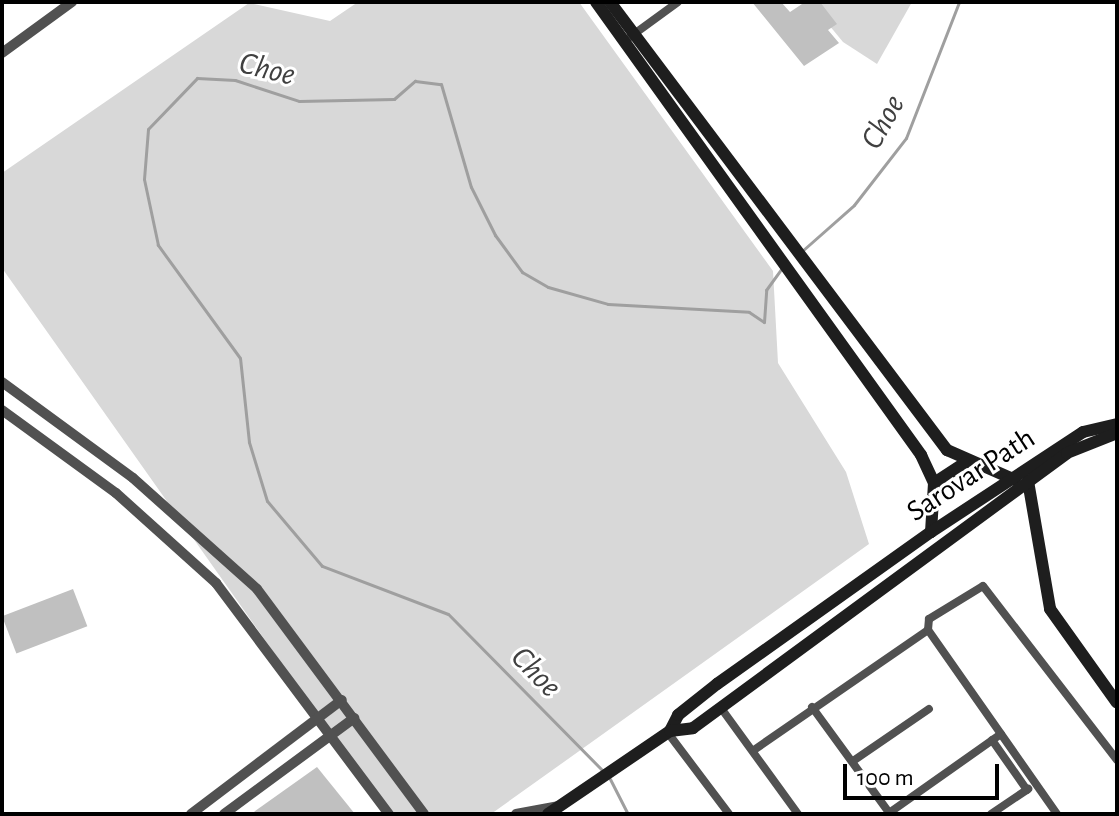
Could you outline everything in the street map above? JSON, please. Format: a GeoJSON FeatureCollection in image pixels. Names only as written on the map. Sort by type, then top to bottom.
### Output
{"type":"FeatureCollection","features":[{"type":"Feature","properties":{"kind":"main road"},"geometry":{"type":"LineString","coordinates":[[596,2],[728,162],[947,450],[965,463],[1022,481]]}},
{"type":"Feature","properties":{"kind":"main road"},"geometry":{"type":"LineString","coordinates":[[610,2],[628,38],[717,170],[921,455],[934,483],[931,532]]}},
{"type":"Feature","properties":{"kind":"main road"},"geometry":{"type":"LineString","coordinates":[[717,170],[728,162]]}},
{"type":"Feature","properties":{"kind":"main road"},"geometry":{"type":"LineString","coordinates":[[798,284],[813,273]]}},
{"type":"Feature","properties":{"kind":"main road","name":"Sarovar Path"},"geometry":{"type":"LineString","coordinates":[[669,732],[678,715],[707,692],[931,532],[1022,481],[1083,432],[1117,424]]}},
{"type":"Feature","properties":{"kind":"main road"},"geometry":{"type":"LineString","coordinates":[[558,809],[669,732],[693,728],[1022,481],[1076,448],[1117,433]]}},
{"type":"Feature","properties":{"kind":"main road"},"geometry":{"type":"LineString","coordinates":[[934,483],[965,463]]}},
{"type":"Feature","properties":{"kind":"main road"},"geometry":{"type":"LineString","coordinates":[[1022,481],[1050,609],[1117,703]]}},
{"type":"Feature","properties":{"kind":"street"},"geometry":{"type":"LineString","coordinates":[[2,53],[72,2]]}},
{"type":"Feature","properties":{"kind":"street"},"geometry":{"type":"LineString","coordinates":[[628,38],[678,2]]}},
{"type":"Feature","properties":{"kind":"street"},"geometry":{"type":"LineString","coordinates":[[2,382],[133,478],[257,589],[424,814]]}},
{"type":"Feature","properties":{"kind":"street"},"geometry":{"type":"LineString","coordinates":[[2,410],[116,493],[216,583],[333,734],[389,814]]}},
{"type":"Feature","properties":{"kind":"street"},"geometry":{"type":"LineString","coordinates":[[1057,814],[928,630],[929,619],[983,586],[1117,760]]}},
{"type":"Feature","properties":{"kind":"street"},"geometry":{"type":"LineString","coordinates":[[754,750],[812,707],[928,630]]}},
{"type":"Feature","properties":{"kind":"street"},"geometry":{"type":"LineString","coordinates":[[191,814],[342,700]]}},
{"type":"Feature","properties":{"kind":"street"},"geometry":{"type":"LineString","coordinates":[[812,707],[889,813],[1001,734]]}},
{"type":"Feature","properties":{"kind":"street"},"geometry":{"type":"LineString","coordinates":[[721,708],[798,814]]}},
{"type":"Feature","properties":{"kind":"street"},"geometry":{"type":"LineString","coordinates":[[853,761],[929,709]]}},
{"type":"Feature","properties":{"kind":"street"},"geometry":{"type":"LineString","coordinates":[[224,814],[354,718]]}},
{"type":"Feature","properties":{"kind":"street"},"geometry":{"type":"LineString","coordinates":[[669,732],[729,814]]}},
{"type":"Feature","properties":{"kind":"street"},"geometry":{"type":"LineString","coordinates":[[992,740],[1027,790]]}},
{"type":"Feature","properties":{"kind":"street"},"geometry":{"type":"LineString","coordinates":[[274,753],[286,771]]}},
{"type":"Feature","properties":{"kind":"street"},"geometry":{"type":"LineString","coordinates":[[991,814],[1035,783]]}},
{"type":"Feature","properties":{"kind":"street"},"geometry":{"type":"LineString","coordinates":[[516,814],[558,809]]}},
{"type":"Feature","properties":{"kind":"shaded area"},"geometry":{"type":"Polygon","coordinates":[[[358,2],[579,2],[773,271],[778,363],[846,472],[869,544],[491,814],[388,814],[2,268],[2,173],[249,3],[330,21],[358,2]]]}},
{"type":"Feature","properties":{"kind":"shaded area"},"geometry":{"type":"Polygon","coordinates":[[[810,2],[912,2],[877,64],[843,42],[810,2]]]}},
{"type":"Feature","properties":{"kind":"building"},"geometry":{"type":"Polygon","coordinates":[[[752,2],[781,2],[790,12],[805,2],[820,2],[837,24],[828,30],[839,43],[804,66],[752,2]]]}},
{"type":"Feature","properties":{"kind":"building"},"geometry":{"type":"Polygon","coordinates":[[[73,589],[87,626],[16,654],[2,616],[73,589]]]}},
{"type":"Feature","properties":{"kind":"building"},"geometry":{"type":"Polygon","coordinates":[[[317,767],[355,814],[251,814],[317,767]]]}},
{"type":"Feature","properties":{"kind":"waterway","name":"Choe"},"geometry":{"type":"LineString","coordinates":[[802,251],[854,205],[906,138],[959,2]]}},
{"type":"Feature","properties":{"kind":"waterway","name":"Choe"},"geometry":{"type":"LineString","coordinates":[[605,773],[448,614],[322,566],[267,501],[249,442],[240,358],[158,245],[144,179],[148,129],[197,78],[235,80],[299,101],[394,99],[415,81],[441,84],[471,187],[495,235],[522,272],[548,287],[608,304],[749,312],[764,322],[766,290],[781,269]]}},
{"type":"Feature","properties":{"kind":"waterway","name":"Choe"},"geometry":{"type":"LineString","coordinates":[[610,779],[628,814]]}}]}
